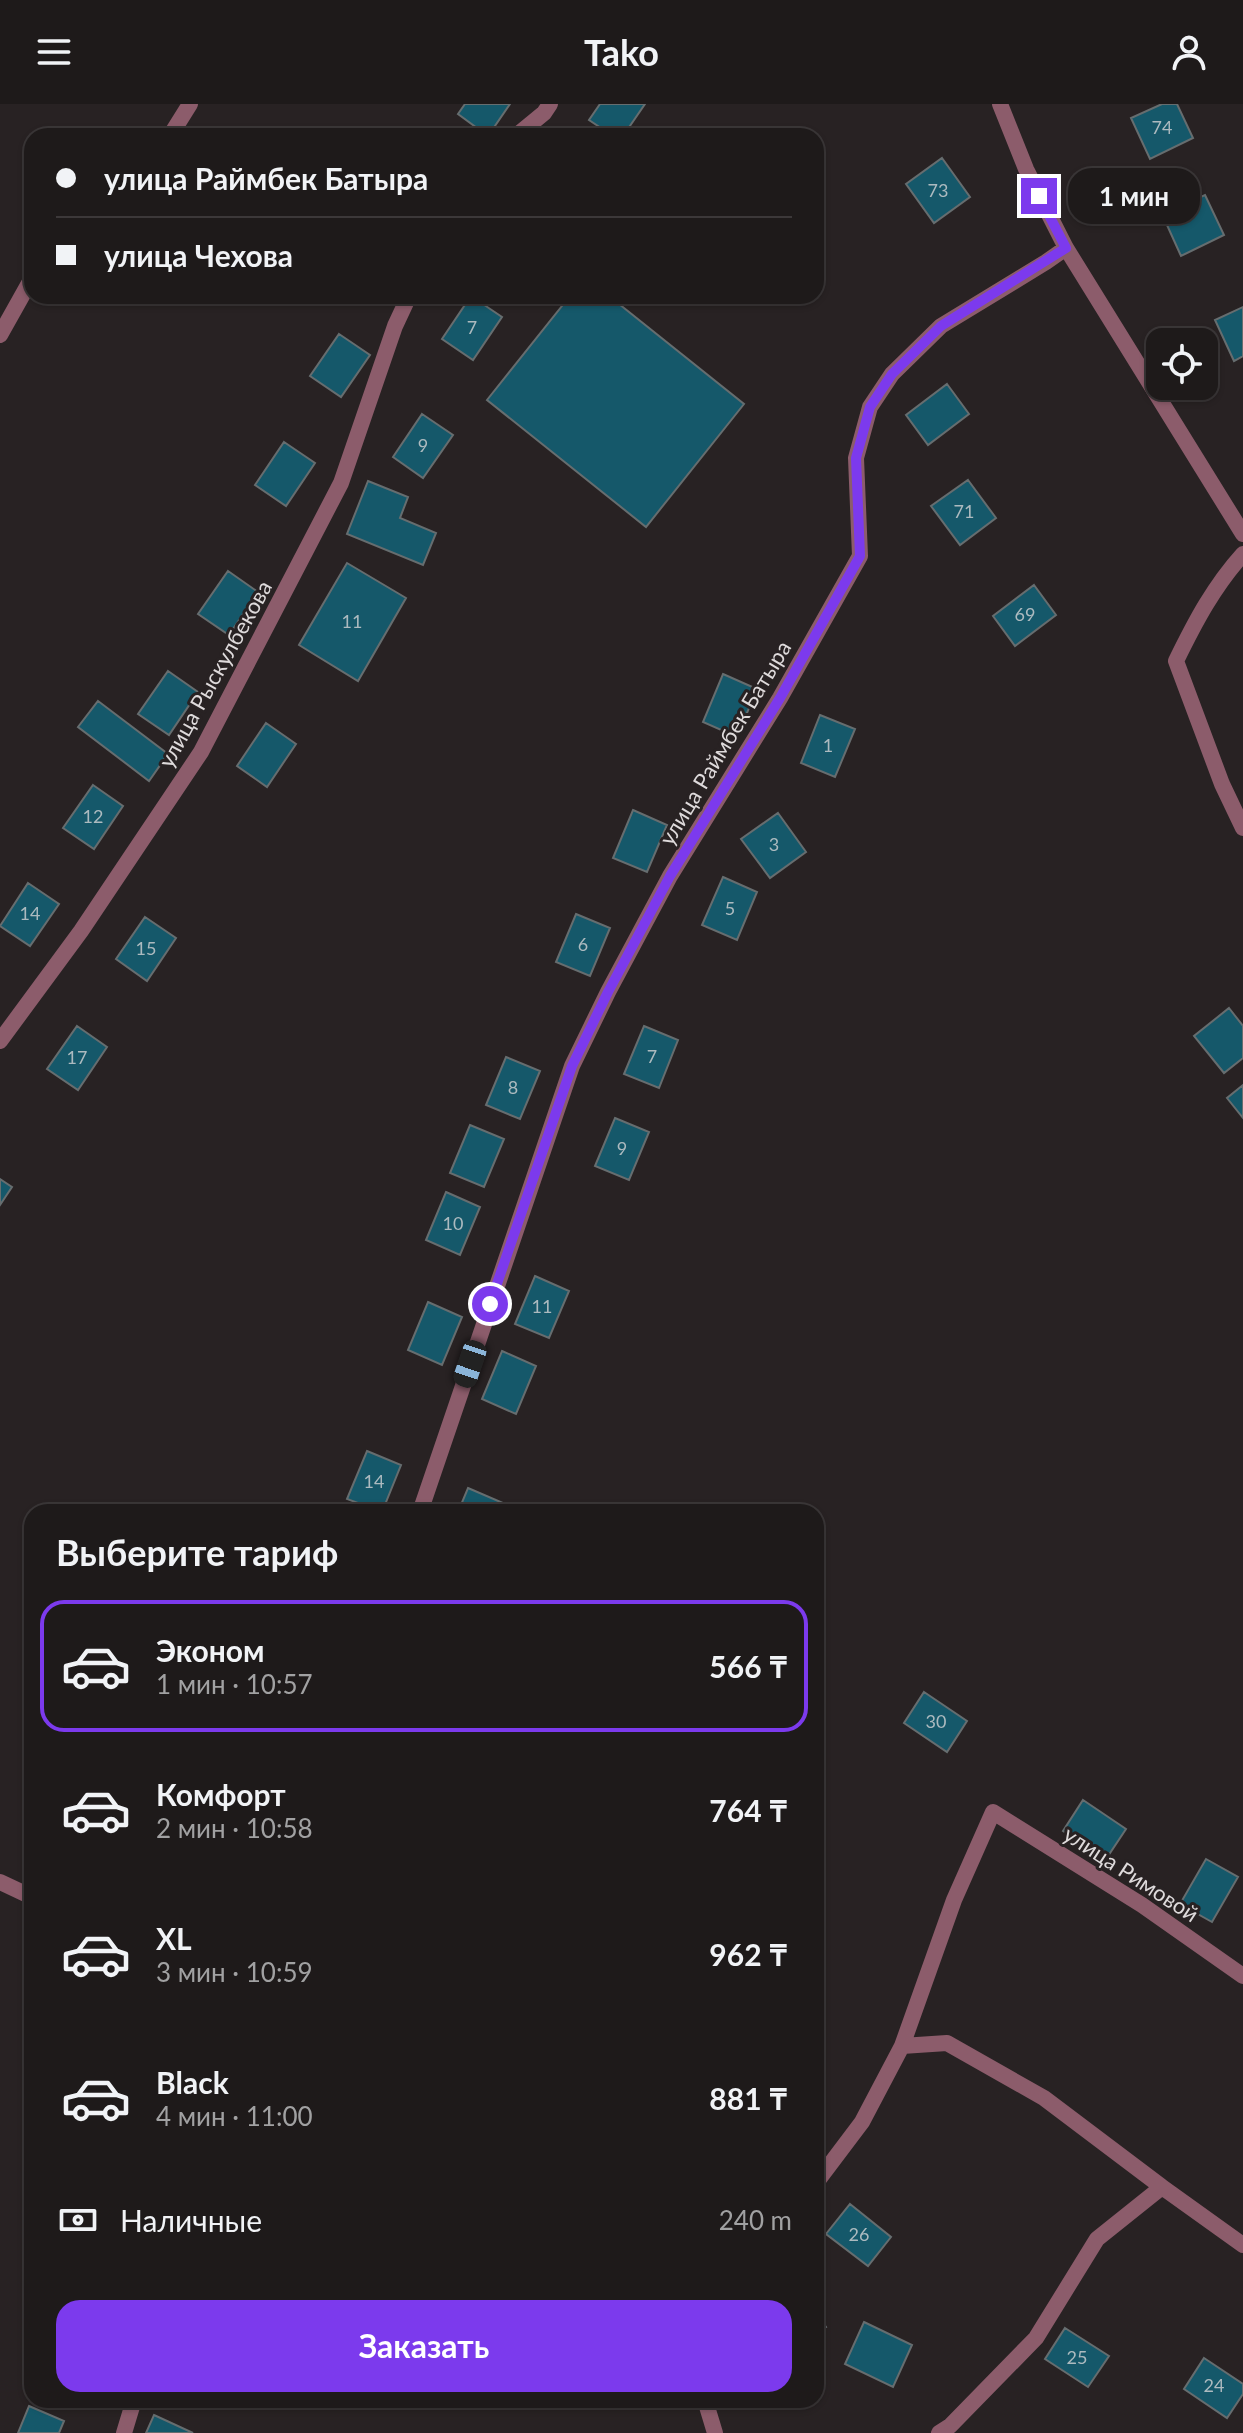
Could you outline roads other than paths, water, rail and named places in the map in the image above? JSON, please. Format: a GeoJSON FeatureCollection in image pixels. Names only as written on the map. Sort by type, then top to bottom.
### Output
{"type":"FeatureCollection","features":[{"type":"Feature","properties":{"kind":"street"},"geometry":{"type":"LineString","coordinates":[[175,128],[190,104]]}},
{"type":"Feature","properties":{"kind":"street"},"geometry":{"type":"LineString","coordinates":[[526,128],[550,104]]}},
{"type":"Feature","properties":{"kind":"street"},"geometry":{"type":"LineString","coordinates":[[1000,104],[1026,169],[1066,248],[1243,534]]}},
{"type":"Feature","properties":{"kind":"street","name":"улица Раймбек Батыра"},"geometry":{"type":"LineString","coordinates":[[423,1504],[572,1066],[670,876],[780,698],[860,556],[856,458],[870,407],[892,374],[941,326],[1066,248]]}},
{"type":"Feature","properties":{"kind":"street"},"geometry":{"type":"LineString","coordinates":[[0,335],[24,292]]}},
{"type":"Feature","properties":{"kind":"street","name":"улица Рыскулбекова"},"geometry":{"type":"LineString","coordinates":[[0,1041],[81,931],[201,752],[341,483],[405,304]]}},
{"type":"Feature","properties":{"kind":"street"},"geometry":{"type":"LineString","coordinates":[[1243,554],[1200,611],[1176,661],[1222,784],[1243,828]]}},
{"type":"Feature","properties":{"kind":"street","name":"улица Римовой"},"geometry":{"type":"LineString","coordinates":[[902,2046],[954,1900],[993,1812],[1142,1905],[1243,1976]]}},
{"type":"Feature","properties":{"kind":"street"},"geometry":{"type":"LineString","coordinates":[[0,1882],[24,1893]]}},
{"type":"Feature","properties":{"kind":"street"},"geometry":{"type":"LineString","coordinates":[[824,2172],[862,2122],[902,2046],[947,2043],[1044,2098],[1243,2245]]}},
{"type":"Feature","properties":{"kind":"street"},"geometry":{"type":"LineString","coordinates":[[939,2433],[950,2426],[1036,2338],[1097,2239],[1162,2187]]}},
{"type":"Feature","properties":{"kind":"street"},"geometry":{"type":"LineString","coordinates":[[124,2433],[132,2408]]}},
{"type":"Feature","properties":{"kind":"street"},"geometry":{"type":"LineString","coordinates":[[707,2408],[715,2433]]}}]}
